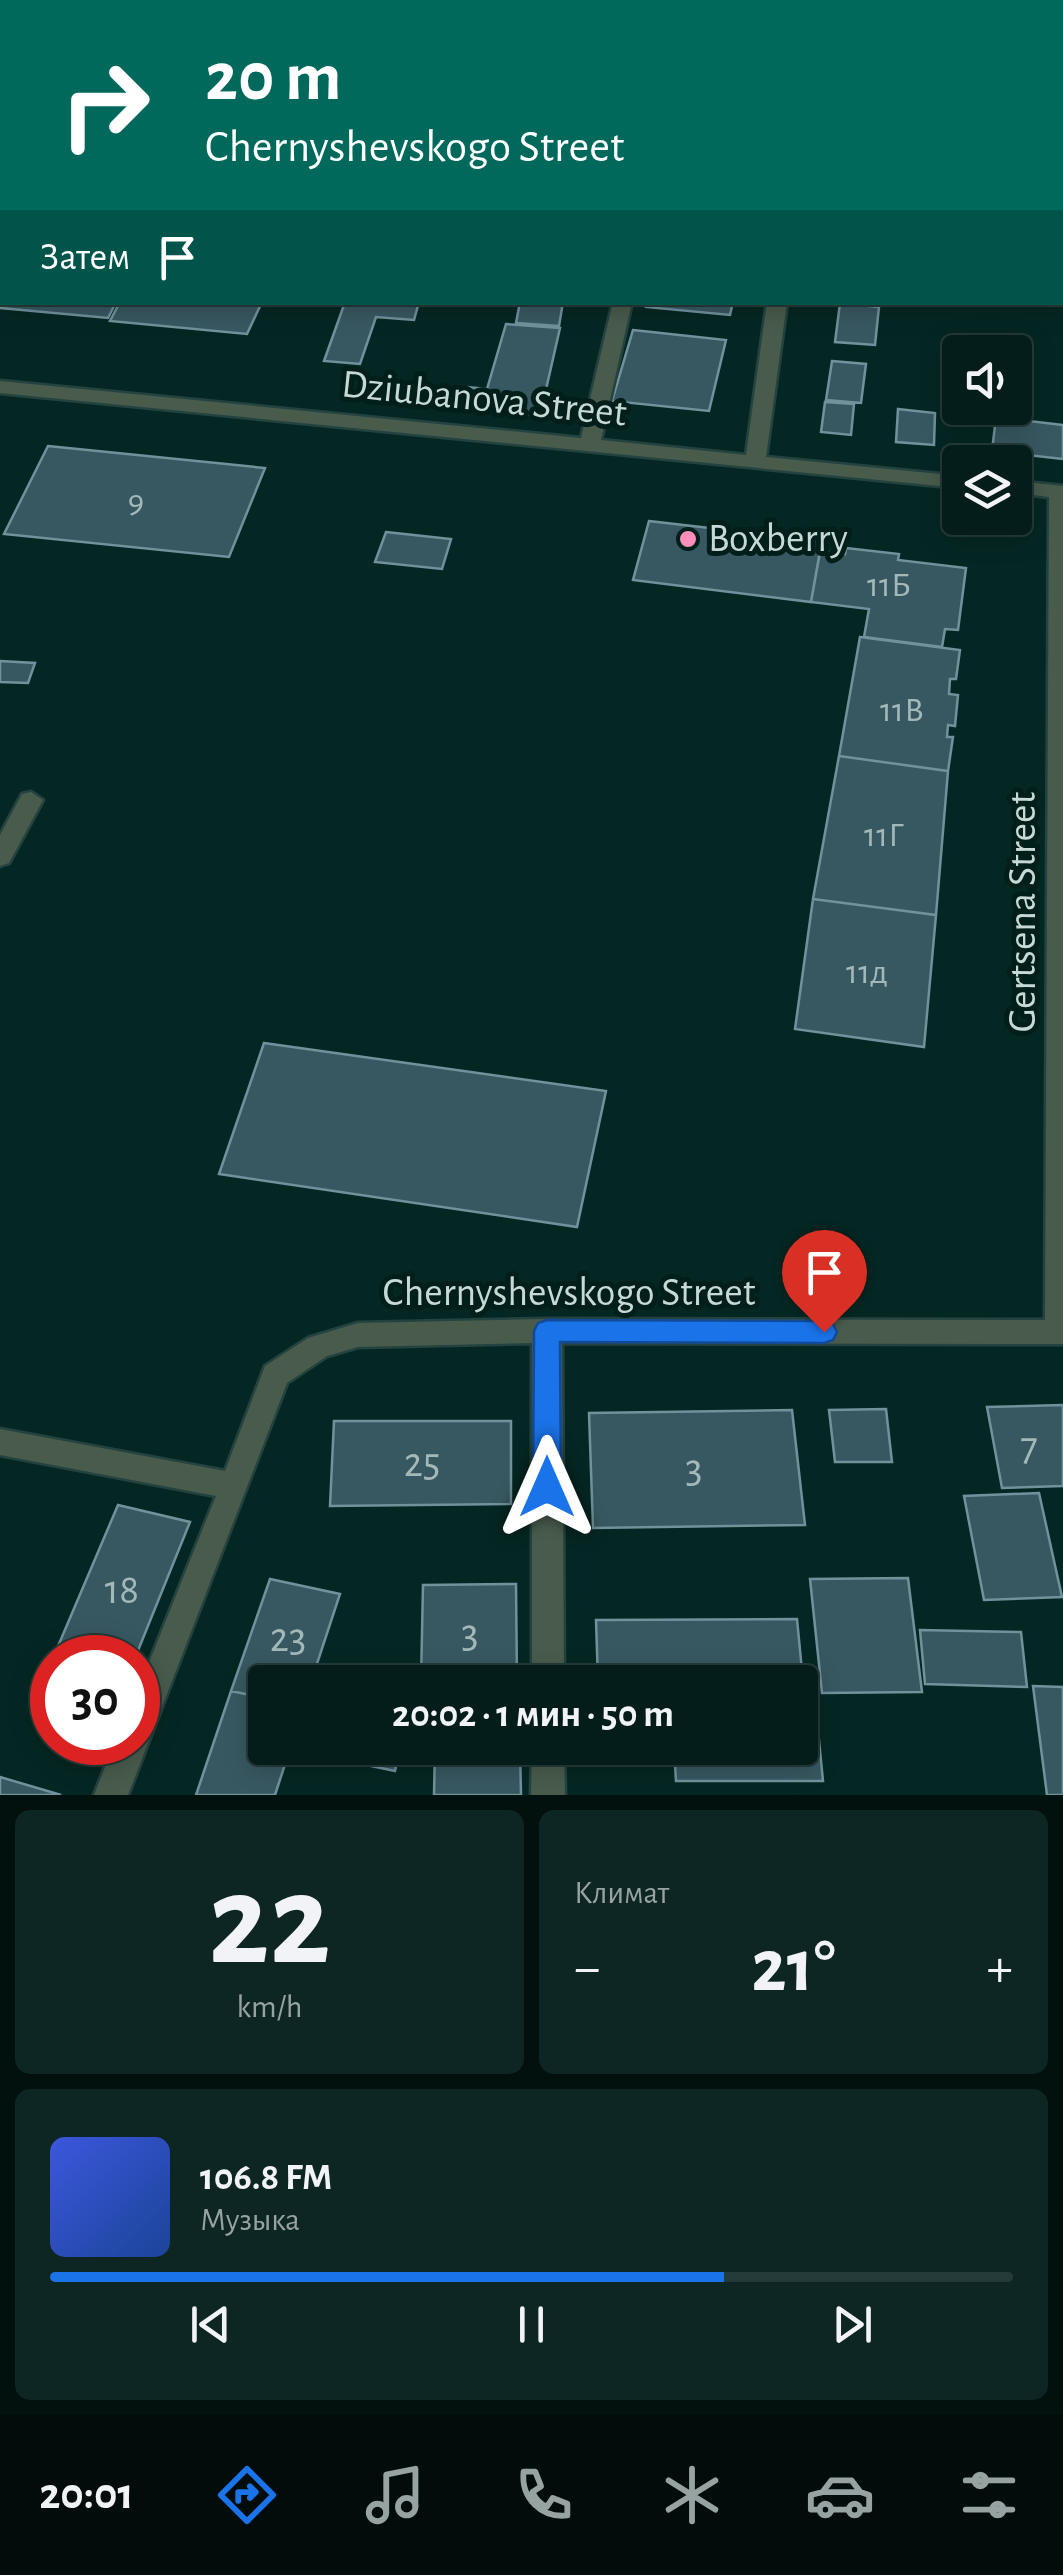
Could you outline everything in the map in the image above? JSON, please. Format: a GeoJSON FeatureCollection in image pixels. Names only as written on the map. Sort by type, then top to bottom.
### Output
{"type":"FeatureCollection","features":[{"type":"Feature","properties":{"kind":"street"},"geometry":{"type":"LineString","coordinates":[[589,448],[622,305]]}},
{"type":"Feature","properties":{"kind":"street"},"geometry":{"type":"LineString","coordinates":[[755,462],[777,305]]}},
{"type":"Feature","properties":{"kind":"street","name":"Dziubanova Street"},"geometry":{"type":"LineString","coordinates":[[0,387],[942,480]]}},
{"type":"Feature","properties":{"kind":"street"},"geometry":{"type":"LineString","coordinates":[[1032,489],[1062,492]]}},
{"type":"Feature","properties":{"kind":"street","name":"Gertsena Street"},"geometry":{"type":"LineString","coordinates":[[1062,492],[1062,1332]]}},
{"type":"Feature","properties":{"kind":"street"},"geometry":{"type":"LineString","coordinates":[[0,857],[31,800]]}},
{"type":"Feature","properties":{"kind":"street"},"geometry":{"type":"LineString","coordinates":[[547,1331],[548,1665]]}},
{"type":"Feature","properties":{"kind":"street","name":"Chernyshevskogo Street"},"geometry":{"type":"LineString","coordinates":[[160,1675],[236,1486],[275,1375],[318,1347],[358,1335],[547,1331],[1062,1332]]}},
{"type":"Feature","properties":{"kind":"street"},"geometry":{"type":"LineString","coordinates":[[0,1442],[236,1486]]}},
{"type":"Feature","properties":{"kind":"street"},"geometry":{"type":"LineString","coordinates":[[112,1795],[123,1765]]}},
{"type":"Feature","properties":{"kind":"street"},"geometry":{"type":"LineString","coordinates":[[548,1765],[548,1795]]}},
{"type":"Feature","properties":{"kind":"building"},"geometry":{"type":"Polygon","coordinates":[[[0,305],[114,305],[108,318],[0,305]]]}},
{"type":"Feature","properties":{"kind":"building"},"geometry":{"type":"Polygon","coordinates":[[[118,305],[261,305],[247,334],[110,321],[118,305]]]}},
{"type":"Feature","properties":{"kind":"building"},"geometry":{"type":"Polygon","coordinates":[[[344,305],[418,305],[414,320],[376,317],[360,364],[324,361],[344,305]]]}},
{"type":"Feature","properties":{"kind":"building"},"geometry":{"type":"Polygon","coordinates":[[[519,305],[562,305],[559,326],[516,323],[519,305]]]}},
{"type":"Feature","properties":{"kind":"building"},"geometry":{"type":"Polygon","coordinates":[[[646,305],[732,305],[730,315],[646,305]]]}},
{"type":"Feature","properties":{"kind":"building"},"geometry":{"type":"Polygon","coordinates":[[[840,305],[879,307],[875,345],[835,342],[840,305]]]}},
{"type":"Feature","properties":{"kind":"building"},"geometry":{"type":"Polygon","coordinates":[[[506,324],[560,328],[540,416],[517,414],[519,409],[482,405],[484,400],[464,397],[468,387],[487,389],[506,324]]]}},
{"type":"Feature","properties":{"kind":"building"},"geometry":{"type":"Polygon","coordinates":[[[633,330],[726,340],[709,411],[612,401],[633,330]]]}},
{"type":"Feature","properties":{"kind":"building"},"geometry":{"type":"Polygon","coordinates":[[[832,361],[866,364],[861,403],[826,400],[832,361]]]}},
{"type":"Feature","properties":{"kind":"building"},"geometry":{"type":"Polygon","coordinates":[[[825,402],[854,404],[851,435],[821,432],[825,402]]]}},
{"type":"Feature","properties":{"kind":"building"},"geometry":{"type":"Polygon","coordinates":[[[898,409],[935,413],[934,445],[896,442],[898,409]]]}},
{"type":"Feature","properties":{"kind":"building"},"geometry":{"type":"Polygon","coordinates":[[[1032,421],[1063,425],[1063,459],[1032,456],[1032,445],[993,445],[995,425],[1032,425],[1032,421]]]}},
{"type":"Feature","properties":{"kind":"building"},"geometry":{"type":"Polygon","coordinates":[[[48,446],[265,468],[229,557],[4,534],[48,446]]]}},
{"type":"Feature","properties":{"kind":"building"},"geometry":{"type":"Polygon","coordinates":[[[649,521],[822,541],[811,602],[633,580],[649,521]]]}},
{"type":"Feature","properties":{"kind":"building"},"geometry":{"type":"Polygon","coordinates":[[[386,532],[451,539],[442,569],[375,562],[386,532]]]}},
{"type":"Feature","properties":{"kind":"building"},"geometry":{"type":"Polygon","coordinates":[[[846,548],[899,554],[898,560],[966,568],[958,630],[945,629],[942,647],[864,637],[869,609],[811,602],[820,551],[845,554],[846,548]]]}},
{"type":"Feature","properties":{"kind":"building"},"geometry":{"type":"Polygon","coordinates":[[[860,637],[960,650],[956,679],[950,679],[949,694],[958,695],[955,726],[948,725],[947,737],[953,737],[948,771],[839,756],[860,637]]]}},
{"type":"Feature","properties":{"kind":"building"},"geometry":{"type":"Polygon","coordinates":[[[0,661],[35,663],[28,683],[0,682],[0,661]]]}},
{"type":"Feature","properties":{"kind":"building"},"geometry":{"type":"Polygon","coordinates":[[[839,756],[948,771],[936,915],[813,899],[839,756]]]}},
{"type":"Feature","properties":{"kind":"building"},"geometry":{"type":"Polygon","coordinates":[[[813,899],[936,915],[924,1047],[795,1029],[813,899]]]}},
{"type":"Feature","properties":{"kind":"building"},"geometry":{"type":"Polygon","coordinates":[[[264,1043],[606,1091],[577,1227],[219,1174],[264,1043]]]}},
{"type":"Feature","properties":{"kind":"building"},"geometry":{"type":"Polygon","coordinates":[[[1063,1405],[1063,1486],[1002,1488],[987,1407],[1063,1405]]]}},
{"type":"Feature","properties":{"kind":"building"},"geometry":{"type":"Polygon","coordinates":[[[886,1409],[892,1462],[835,1462],[829,1410],[886,1409]]]}},
{"type":"Feature","properties":{"kind":"building"},"geometry":{"type":"Polygon","coordinates":[[[792,1410],[805,1525],[593,1528],[589,1413],[792,1410]]]}},
{"type":"Feature","properties":{"kind":"building"},"geometry":{"type":"Polygon","coordinates":[[[334,1421],[511,1421],[511,1504],[330,1506],[334,1421]]]}},
{"type":"Feature","properties":{"kind":"building"},"geometry":{"type":"Polygon","coordinates":[[[1039,1493],[1062,1597],[984,1600],[964,1496],[1039,1493]]]}},
{"type":"Feature","properties":{"kind":"building"},"geometry":{"type":"Polygon","coordinates":[[[118,1505],[190,1522],[144,1635],[63,1635],[118,1505]]]}},
{"type":"Feature","properties":{"kind":"building"},"geometry":{"type":"Polygon","coordinates":[[[908,1578],[922,1692],[822,1693],[810,1579],[908,1578]]]}},
{"type":"Feature","properties":{"kind":"building"},"geometry":{"type":"Polygon","coordinates":[[[270,1579],[340,1594],[317,1665],[248,1665],[248,1694],[231,1691],[270,1579]]]}},
{"type":"Feature","properties":{"kind":"building"},"geometry":{"type":"Polygon","coordinates":[[[516,1584],[517,1665],[421,1665],[423,1585],[516,1584]]]}},
{"type":"Feature","properties":{"kind":"building"},"geometry":{"type":"Polygon","coordinates":[[[797,1619],[801,1665],[597,1665],[596,1620],[797,1619]]]}},
{"type":"Feature","properties":{"kind":"building"},"geometry":{"type":"Polygon","coordinates":[[[920,1630],[1021,1632],[1027,1687],[925,1684],[920,1630]]]}},
{"type":"Feature","properties":{"kind":"building"},"geometry":{"type":"Polygon","coordinates":[[[1033,1686],[1063,1687],[1063,1795],[1047,1795],[1033,1686]]]}},
{"type":"Feature","properties":{"kind":"building"},"geometry":{"type":"Polygon","coordinates":[[[231,1691],[248,1694],[248,1765],[285,1765],[275,1795],[196,1795],[231,1691]]]}},
{"type":"Feature","properties":{"kind":"building"},"geometry":{"type":"Polygon","coordinates":[[[818,1730],[823,1781],[676,1781],[675,1765],[818,1765],[818,1730]]]}},
{"type":"Feature","properties":{"kind":"building"},"geometry":{"type":"Polygon","coordinates":[[[366,1765],[396,1765],[395,1771],[366,1765]]]}},
{"type":"Feature","properties":{"kind":"building"},"geometry":{"type":"Polygon","coordinates":[[[435,1765],[520,1765],[521,1795],[434,1795],[435,1765]]]}},
{"type":"Feature","properties":{"kind":"building"},"geometry":{"type":"Polygon","coordinates":[[[0,1777],[61,1795],[0,1795],[0,1777]]]}},
{"type":"Feature","properties":{"kind":"place","name":"Boxberry"},"geometry":{"type":"Point","coordinates":[688,539]}},
{"type":"Feature","properties":{"kind":"route"},"geometry":{"type":"LineString","coordinates":[[547,1487],[547,1331],[824,1332]]}}]}
